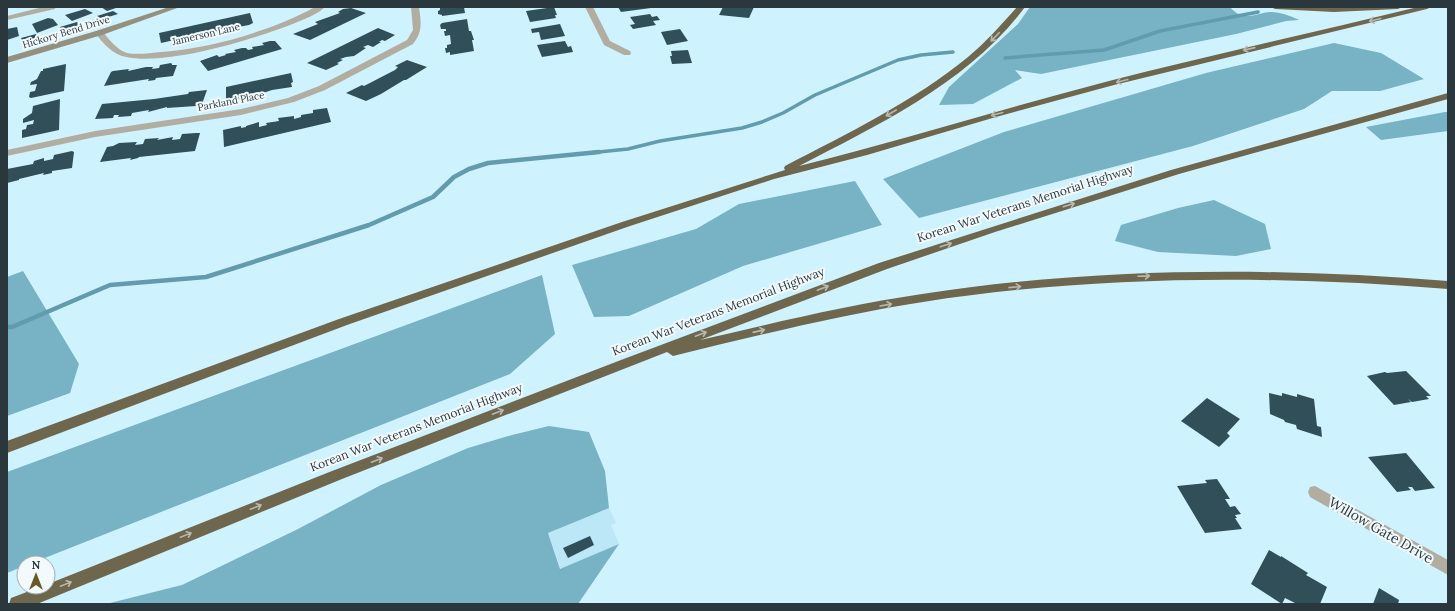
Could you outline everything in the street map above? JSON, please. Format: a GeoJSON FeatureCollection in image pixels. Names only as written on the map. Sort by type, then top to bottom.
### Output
{"type":"FeatureCollection","features":[{"type":"Feature","properties":{"kind":"highway"},"geometry":{"type":"LineString","coordinates":[[770,177],[884,117],[940,83],[983,49],[1021,7]]}},
{"type":"Feature","properties":{"kind":"highway"},"geometry":{"type":"LineString","coordinates":[[1275,7],[1334,10],[1398,7]]}},
{"type":"Feature","properties":{"kind":"highway"},"geometry":{"type":"LineString","coordinates":[[7,447],[343,322],[626,224],[770,177],[864,153],[986,117],[1112,83],[1427,7]]}},
{"type":"Feature","properties":{"kind":"highway","name":"Korean War Veterans Memorial Highway"},"geometry":{"type":"LineString","coordinates":[[17,604],[337,475],[626,362],[883,266],[1175,172],[1448,96]]}},
{"type":"Feature","properties":{"kind":"highway"},"geometry":{"type":"LineString","coordinates":[[626,362],[866,308],[957,293],[1075,280],[1148,276],[1266,274],[1378,279],[1448,286]]}},
{"type":"Feature","properties":{"kind":"street"},"geometry":{"type":"LineString","coordinates":[[7,18],[52,7]]}},
{"type":"Feature","properties":{"kind":"street","name":"Hickory Bend Drive"},"geometry":{"type":"LineString","coordinates":[[7,60],[99,33],[176,7]]}},
{"type":"Feature","properties":{"kind":"street","name":"Jamerson Lane"},"geometry":{"type":"LineString","coordinates":[[99,33],[119,52],[127,55],[149,56],[194,49],[242,38],[292,21],[321,7]]}},
{"type":"Feature","properties":{"kind":"street","name":"Parkland Place"},"geometry":{"type":"LineString","coordinates":[[7,153],[95,134],[241,112],[307,95],[410,42],[415,37],[418,28],[415,7]]}},
{"type":"Feature","properties":{"kind":"street"},"geometry":{"type":"LineString","coordinates":[[589,7],[607,44],[627,53]]}},
{"type":"Feature","properties":{"kind":"street","name":"Willow Gate Drive"},"geometry":{"type":"LineString","coordinates":[[1315,492],[1448,568]]}},
{"type":"Feature","properties":{"kind":"shaded area"},"geometry":{"type":"Polygon","coordinates":[[[1030,7],[1230,7],[1240,15],[1245,16],[1274,12],[1285,14],[1299,20],[1286,21],[1236,34],[1041,74],[1015,70],[1022,78],[973,104],[939,105],[949,87],[1018,24],[1030,7]]]}},
{"type":"Feature","properties":{"kind":"shaded area"},"geometry":{"type":"Polygon","coordinates":[[[1334,43],[1381,53],[1424,79],[1380,91],[1332,91],[1304,109],[1193,146],[919,218],[883,179],[1004,132],[1206,73],[1334,43]]]}},
{"type":"Feature","properties":{"kind":"shaded area"},"geometry":{"type":"Polygon","coordinates":[[[1448,112],[1448,131],[1381,140],[1366,127],[1448,112]]]}},
{"type":"Feature","properties":{"kind":"shaded area"},"geometry":{"type":"Polygon","coordinates":[[[855,181],[882,225],[743,266],[629,316],[594,317],[572,265],[696,229],[739,204],[855,181]]]}},
{"type":"Feature","properties":{"kind":"shaded area"},"geometry":{"type":"Polygon","coordinates":[[[1214,200],[1265,224],[1271,249],[1236,256],[1158,252],[1115,241],[1121,225],[1178,208],[1214,200]]]}},
{"type":"Feature","properties":{"kind":"shaded area"},"geometry":{"type":"Polygon","coordinates":[[[23,271],[79,364],[70,393],[7,416],[7,277],[23,271]]]}},
{"type":"Feature","properties":{"kind":"shaded area"},"geometry":{"type":"Polygon","coordinates":[[[542,275],[555,334],[510,374],[52,555],[16,555],[16,569],[7,573],[7,472],[542,275]]]}},
{"type":"Feature","properties":{"kind":"shaded area"},"geometry":{"type":"Polygon","coordinates":[[[549,426],[589,432],[605,471],[609,508],[548,533],[560,569],[619,544],[578,604],[106,604],[182,585],[298,529],[381,485],[468,448],[549,426]]]}},
{"type":"Feature","properties":{"kind":"shaded area"},"geometry":{"type":"Polygon","coordinates":[[[609,508],[616,523],[611,525],[619,544],[561,569],[548,533],[609,508]]]}},
{"type":"Feature","properties":{"kind":"building"},"geometry":{"type":"Polygon","coordinates":[[[101,7],[119,7],[107,11],[101,7]]]}},
{"type":"Feature","properties":{"kind":"building"},"geometry":{"type":"Polygon","coordinates":[[[443,7],[464,7],[465,13],[442,16],[438,14],[438,11],[443,7]]]}},
{"type":"Feature","properties":{"kind":"building"},"geometry":{"type":"Polygon","coordinates":[[[554,7],[557,15],[555,15],[556,18],[530,22],[526,11],[554,7]]]}},
{"type":"Feature","properties":{"kind":"building"},"geometry":{"type":"Polygon","coordinates":[[[618,7],[650,7],[651,8],[621,12],[618,7]]]}},
{"type":"Feature","properties":{"kind":"building"},"geometry":{"type":"Polygon","coordinates":[[[723,7],[754,7],[749,18],[719,15],[723,7]]]}},
{"type":"Feature","properties":{"kind":"building"},"geometry":{"type":"Polygon","coordinates":[[[351,8],[366,13],[310,40],[293,34],[318,24],[315,22],[340,13],[338,12],[343,9],[351,8]]]}},
{"type":"Feature","properties":{"kind":"building"},"geometry":{"type":"Polygon","coordinates":[[[85,9],[93,13],[72,21],[65,15],[85,9]]]}},
{"type":"Feature","properties":{"kind":"building"},"geometry":{"type":"Polygon","coordinates":[[[113,11],[118,14],[102,19],[97,16],[113,11]]]}},
{"type":"Feature","properties":{"kind":"building"},"geometry":{"type":"Polygon","coordinates":[[[250,13],[253,23],[249,25],[238,26],[223,31],[222,29],[209,34],[197,35],[161,43],[159,33],[250,13]]]}},
{"type":"Feature","properties":{"kind":"building"},"geometry":{"type":"Polygon","coordinates":[[[650,14],[652,17],[657,16],[660,20],[653,21],[656,25],[633,29],[630,25],[635,24],[630,17],[650,14]]]}},
{"type":"Feature","properties":{"kind":"building"},"geometry":{"type":"Polygon","coordinates":[[[48,18],[53,19],[58,25],[37,33],[32,24],[48,18]]]}},
{"type":"Feature","properties":{"kind":"building"},"geometry":{"type":"Polygon","coordinates":[[[467,19],[469,31],[471,31],[474,40],[472,40],[474,51],[450,55],[450,52],[446,53],[445,48],[447,48],[447,45],[451,44],[450,35],[445,36],[444,31],[446,31],[446,29],[441,29],[440,25],[442,23],[467,19]]]}},
{"type":"Feature","properties":{"kind":"building"},"geometry":{"type":"Polygon","coordinates":[[[77,22],[80,26],[63,31],[60,27],[77,22]]]}},
{"type":"Feature","properties":{"kind":"building"},"geometry":{"type":"Polygon","coordinates":[[[560,24],[565,36],[541,40],[539,32],[532,33],[531,29],[560,24]]]}},
{"type":"Feature","properties":{"kind":"building"},"geometry":{"type":"Polygon","coordinates":[[[17,27],[19,36],[7,40],[7,29],[17,27]]]}},
{"type":"Feature","properties":{"kind":"building"},"geometry":{"type":"Polygon","coordinates":[[[378,28],[395,35],[385,41],[382,40],[373,47],[368,45],[363,47],[366,48],[354,56],[340,59],[343,60],[337,63],[339,64],[326,70],[307,63],[378,28]]]}},
{"type":"Feature","properties":{"kind":"building"},"geometry":{"type":"Polygon","coordinates":[[[680,29],[688,41],[667,45],[661,32],[680,29]]]}},
{"type":"Feature","properties":{"kind":"building"},"geometry":{"type":"Polygon","coordinates":[[[36,34],[38,39],[23,42],[21,38],[36,34]]]}},
{"type":"Feature","properties":{"kind":"building"},"geometry":{"type":"Polygon","coordinates":[[[275,41],[282,49],[208,71],[200,61],[217,55],[219,57],[236,52],[234,50],[242,48],[246,48],[248,50],[253,49],[252,47],[264,45],[262,43],[275,41]]]}},
{"type":"Feature","properties":{"kind":"building"},"geometry":{"type":"Polygon","coordinates":[[[565,41],[568,47],[571,46],[573,52],[542,57],[537,45],[565,41]]]}},
{"type":"Feature","properties":{"kind":"building"},"geometry":{"type":"Polygon","coordinates":[[[688,50],[692,63],[672,64],[670,56],[672,56],[671,51],[688,50]]]}},
{"type":"Feature","properties":{"kind":"building"},"geometry":{"type":"Polygon","coordinates":[[[407,60],[427,67],[366,101],[346,93],[362,85],[364,86],[395,70],[398,67],[395,66],[407,60]]]}},
{"type":"Feature","properties":{"kind":"building"},"geometry":{"type":"Polygon","coordinates":[[[171,63],[172,65],[177,65],[173,76],[156,78],[155,80],[148,81],[149,79],[104,86],[111,72],[113,71],[129,69],[128,71],[146,67],[153,67],[152,69],[159,68],[160,65],[171,63]]]}},
{"type":"Feature","properties":{"kind":"building"},"geometry":{"type":"Polygon","coordinates":[[[66,64],[64,91],[31,98],[29,97],[30,92],[35,91],[37,84],[30,85],[31,82],[37,79],[43,69],[66,64]]]}},
{"type":"Feature","properties":{"kind":"building"},"geometry":{"type":"Polygon","coordinates":[[[291,73],[293,82],[291,83],[292,87],[272,90],[260,94],[259,92],[244,95],[244,98],[226,100],[226,87],[291,73]]]}},
{"type":"Feature","properties":{"kind":"building"},"geometry":{"type":"Polygon","coordinates":[[[207,90],[202,104],[196,106],[167,107],[148,112],[149,110],[132,113],[131,116],[118,117],[119,115],[114,115],[113,118],[95,119],[102,104],[154,99],[207,90]]]}},
{"type":"Feature","properties":{"kind":"building"},"geometry":{"type":"Polygon","coordinates":[[[60,99],[59,130],[22,138],[22,130],[26,129],[27,125],[33,124],[34,120],[23,123],[23,119],[32,113],[33,106],[60,99]]]}},
{"type":"Feature","properties":{"kind":"building"},"geometry":{"type":"Polygon","coordinates":[[[327,108],[331,122],[224,147],[223,130],[241,126],[241,128],[246,127],[259,122],[259,127],[267,125],[266,123],[279,121],[278,118],[294,116],[294,119],[301,117],[301,115],[313,113],[313,110],[327,108]]]}},
{"type":"Feature","properties":{"kind":"building"},"geometry":{"type":"Polygon","coordinates":[[[200,133],[195,151],[139,157],[130,160],[131,158],[100,162],[107,147],[119,143],[137,142],[135,145],[143,144],[145,139],[159,138],[157,140],[173,137],[172,140],[180,139],[182,134],[200,133]]]}},
{"type":"Feature","properties":{"kind":"building"},"geometry":{"type":"Polygon","coordinates":[[[72,151],[74,152],[72,168],[52,171],[52,173],[43,175],[44,173],[7,183],[7,169],[33,164],[34,161],[44,158],[44,161],[53,159],[54,155],[72,151]]]}},
{"type":"Feature","properties":{"kind":"building"},"geometry":{"type":"Polygon","coordinates":[[[1406,371],[1431,396],[1426,396],[1429,399],[1412,402],[1408,399],[1411,402],[1394,405],[1367,376],[1385,372],[1406,371]]]}},
{"type":"Feature","properties":{"kind":"building"},"geometry":{"type":"Polygon","coordinates":[[[1269,393],[1282,396],[1282,393],[1297,397],[1297,394],[1314,399],[1317,426],[1321,427],[1322,437],[1297,429],[1296,425],[1285,422],[1284,420],[1270,414],[1269,393]]]}},
{"type":"Feature","properties":{"kind":"building"},"geometry":{"type":"Polygon","coordinates":[[[1207,398],[1240,419],[1227,433],[1230,436],[1219,447],[1181,421],[1207,398]]]}},
{"type":"Feature","properties":{"kind":"building"},"geometry":{"type":"Polygon","coordinates":[[[1406,453],[1435,488],[1415,491],[1412,487],[1408,487],[1411,490],[1397,492],[1368,457],[1406,453]]]}},
{"type":"Feature","properties":{"kind":"building"},"geometry":{"type":"Polygon","coordinates":[[[1217,479],[1230,499],[1225,499],[1230,507],[1235,506],[1241,514],[1235,515],[1237,518],[1235,518],[1242,529],[1205,533],[1177,486],[1207,483],[1205,480],[1217,479]]]}},
{"type":"Feature","properties":{"kind":"building"},"geometry":{"type":"Polygon","coordinates":[[[590,536],[594,545],[568,558],[563,548],[590,536]]]}},
{"type":"Feature","properties":{"kind":"building"},"geometry":{"type":"Polygon","coordinates":[[[1269,550],[1308,573],[1306,575],[1327,587],[1320,604],[1297,604],[1285,598],[1282,604],[1251,584],[1269,550]]]}},
{"type":"Feature","properties":{"kind":"building"},"geometry":{"type":"Polygon","coordinates":[[[1379,588],[1399,600],[1398,604],[1373,604],[1379,588]]]}},
{"type":"Feature","properties":{"kind":"waterway"},"geometry":{"type":"LineString","coordinates":[[1005,58],[1104,50],[1160,31],[1258,12]]}},
{"type":"Feature","properties":{"kind":"waterway"},"geometry":{"type":"LineString","coordinates":[[592,153],[628,149],[660,141],[742,128],[762,122],[783,113],[815,95],[898,60],[921,55],[953,52]]}},
{"type":"Feature","properties":{"kind":"waterway"},"geometry":{"type":"LineString","coordinates":[[592,153],[599,152]]}},
{"type":"Feature","properties":{"kind":"waterway"},"geometry":{"type":"LineString","coordinates":[[7,327],[12,327],[110,285],[206,277],[369,225],[433,197],[454,177],[469,169],[488,163],[592,153]]}}]}
